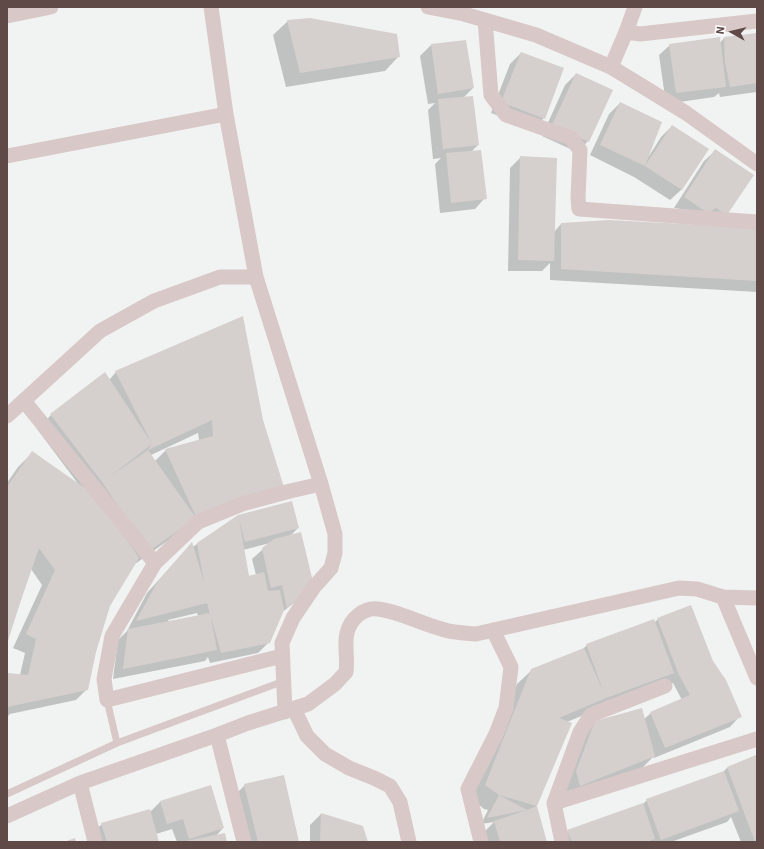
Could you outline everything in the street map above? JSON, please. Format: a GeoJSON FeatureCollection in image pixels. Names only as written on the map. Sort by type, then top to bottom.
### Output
{"type":"FeatureCollection","features":[{"type":"Feature","properties":{"kind":"street"},"geometry":{"type":"LineString","coordinates":[[7,16],[51,7]]}},
{"type":"Feature","properties":{"kind":"street"},"geometry":{"type":"LineString","coordinates":[[211,7],[226,114],[256,277],[321,484],[335,534],[334,553],[331,568],[314,587],[293,618],[282,643],[284,681],[290,710],[307,736],[326,754],[349,768],[390,786],[400,802],[409,842]]}},
{"type":"Feature","properties":{"kind":"street"},"geometry":{"type":"LineString","coordinates":[[428,7],[464,14],[536,35],[611,67],[686,113],[757,164]]}},
{"type":"Feature","properties":{"kind":"street"},"geometry":{"type":"LineString","coordinates":[[611,67],[635,7]]}},
{"type":"Feature","properties":{"kind":"street"},"geometry":{"type":"LineString","coordinates":[[484,20],[491,95],[506,115],[571,138],[580,150],[579,209],[757,222]]}},
{"type":"Feature","properties":{"kind":"street"},"geometry":{"type":"LineString","coordinates":[[626,32],[640,34],[757,20]]}},
{"type":"Feature","properties":{"kind":"street"},"geometry":{"type":"LineString","coordinates":[[7,156],[226,114]]}},
{"type":"Feature","properties":{"kind":"street"},"geometry":{"type":"LineString","coordinates":[[7,416],[100,332],[154,301],[220,277],[256,277]]}},
{"type":"Feature","properties":{"kind":"street"},"geometry":{"type":"LineString","coordinates":[[24,402],[155,563]]}},
{"type":"Feature","properties":{"kind":"street"},"geometry":{"type":"LineString","coordinates":[[282,656],[106,700],[104,679],[112,636],[155,563],[198,522],[242,504],[321,484]]}},
{"type":"Feature","properties":{"kind":"street"},"geometry":{"type":"LineString","coordinates":[[7,816],[80,783],[248,723],[308,704],[335,684],[346,672],[347,632],[352,621],[361,613],[371,609],[378,609],[448,631],[476,634],[679,588],[697,589],[724,597],[757,598]]}},
{"type":"Feature","properties":{"kind":"street"},"geometry":{"type":"LineString","coordinates":[[724,597],[757,678]]}},
{"type":"Feature","properties":{"kind":"street"},"geometry":{"type":"LineString","coordinates":[[481,842],[468,789],[496,734],[506,708],[512,667],[493,630]]}},
{"type":"Feature","properties":{"kind":"street"},"geometry":{"type":"LineString","coordinates":[[562,842],[554,803],[580,732],[591,715],[665,686]]}},
{"type":"Feature","properties":{"kind":"street"},"geometry":{"type":"LineString","coordinates":[[217,735],[244,842]]}},
{"type":"Feature","properties":{"kind":"street"},"geometry":{"type":"LineString","coordinates":[[554,803],[757,739]]}},
{"type":"Feature","properties":{"kind":"street"},"geometry":{"type":"LineString","coordinates":[[80,783],[95,842]]}},
{"type":"Feature","properties":{"kind":"lane"},"geometry":{"type":"LineString","coordinates":[[7,794],[117,743],[284,681]]}},
{"type":"Feature","properties":{"kind":"lane"},"geometry":{"type":"LineString","coordinates":[[106,700],[117,743]]}},
{"type":"Feature","properties":{"kind":"building"},"geometry":{"type":"Polygon","coordinates":[[[310,18],[397,34],[400,57],[300,73],[287,20],[310,18]]]}},
{"type":"Feature","properties":{"kind":"building"},"geometry":{"type":"Polygon","coordinates":[[[757,33],[757,83],[730,87],[725,62],[724,37],[757,33]]]}},
{"type":"Feature","properties":{"kind":"building"},"geometry":{"type":"Polygon","coordinates":[[[720,37],[726,87],[676,93],[669,44],[720,37]]]}},
{"type":"Feature","properties":{"kind":"building"},"geometry":{"type":"Polygon","coordinates":[[[466,40],[474,88],[438,94],[431,44],[466,40]]]}},
{"type":"Feature","properties":{"kind":"building"},"geometry":{"type":"Polygon","coordinates":[[[521,52],[564,68],[545,119],[501,102],[521,52]]]}},
{"type":"Feature","properties":{"kind":"building"},"geometry":{"type":"Polygon","coordinates":[[[576,73],[613,90],[589,142],[552,125],[576,73]]]}},
{"type":"Feature","properties":{"kind":"building"},"geometry":{"type":"Polygon","coordinates":[[[473,96],[479,145],[443,149],[438,99],[473,96]]]}},
{"type":"Feature","properties":{"kind":"building"},"geometry":{"type":"Polygon","coordinates":[[[620,102],[662,122],[645,166],[600,145],[620,102]]]}},
{"type":"Feature","properties":{"kind":"building"},"geometry":{"type":"Polygon","coordinates":[[[672,125],[709,149],[682,190],[645,166],[672,125]]]}},
{"type":"Feature","properties":{"kind":"building"},"geometry":{"type":"Polygon","coordinates":[[[715,149],[754,175],[727,215],[716,208],[708,213],[684,197],[715,149]]]}},
{"type":"Feature","properties":{"kind":"building"},"geometry":{"type":"Polygon","coordinates":[[[481,150],[487,199],[451,203],[446,153],[481,150]]]}},
{"type":"Feature","properties":{"kind":"building"},"geometry":{"type":"Polygon","coordinates":[[[520,156],[557,158],[554,261],[518,260],[520,156]]]}},
{"type":"Feature","properties":{"kind":"building"},"geometry":{"type":"Polygon","coordinates":[[[609,220],[757,228],[757,281],[561,269],[561,223],[609,220]]]}},
{"type":"Feature","properties":{"kind":"building"},"geometry":{"type":"Polygon","coordinates":[[[243,316],[263,420],[284,487],[196,517],[165,449],[213,436],[212,420],[148,450],[152,444],[115,371],[243,316]]]}},
{"type":"Feature","properties":{"kind":"building"},"geometry":{"type":"Polygon","coordinates":[[[105,372],[152,444],[108,478],[148,450],[196,518],[149,551],[102,482],[50,414],[105,372]]]}},
{"type":"Feature","properties":{"kind":"building"},"geometry":{"type":"Polygon","coordinates":[[[32,451],[99,498],[139,558],[110,606],[96,652],[88,690],[7,707],[7,673],[28,675],[36,639],[26,634],[55,570],[39,548],[7,644],[7,487],[32,451]]]}},
{"type":"Feature","properties":{"kind":"building"},"geometry":{"type":"Polygon","coordinates":[[[292,501],[299,528],[245,542],[239,519],[249,576],[264,572],[268,591],[280,590],[284,610],[270,643],[221,653],[207,603],[136,621],[158,581],[192,542],[204,582],[197,543],[238,515],[292,501]]]}},
{"type":"Feature","properties":{"kind":"building"},"geometry":{"type":"Polygon","coordinates":[[[301,532],[314,586],[287,608],[282,585],[271,588],[262,548],[274,539],[301,532]]]}},
{"type":"Feature","properties":{"kind":"building"},"geometry":{"type":"Polygon","coordinates":[[[691,605],[713,661],[726,680],[742,717],[665,748],[650,712],[690,695],[679,675],[657,618],[691,605]]]}},
{"type":"Feature","properties":{"kind":"building"},"geometry":{"type":"Polygon","coordinates":[[[210,613],[217,650],[123,669],[128,629],[210,613]]]}},
{"type":"Feature","properties":{"kind":"building"},"geometry":{"type":"Polygon","coordinates":[[[654,619],[674,673],[606,698],[559,718],[572,723],[537,806],[499,795],[485,785],[531,669],[584,648],[604,693],[586,644],[654,619]]]}},
{"type":"Feature","properties":{"kind":"building"},"geometry":{"type":"Polygon","coordinates":[[[642,708],[655,756],[580,786],[576,771],[595,721],[642,708]]]}},
{"type":"Feature","properties":{"kind":"building"},"geometry":{"type":"Polygon","coordinates":[[[756,755],[757,842],[755,842],[727,767],[756,755]]]}},
{"type":"Feature","properties":{"kind":"building"},"geometry":{"type":"Polygon","coordinates":[[[724,771],[739,811],[661,840],[646,799],[724,771]]]}},
{"type":"Feature","properties":{"kind":"building"},"geometry":{"type":"Polygon","coordinates":[[[284,775],[299,842],[258,842],[244,784],[284,775]]]}},
{"type":"Feature","properties":{"kind":"building"},"geometry":{"type":"Polygon","coordinates":[[[211,785],[224,828],[189,839],[183,819],[167,824],[160,801],[211,785]]]}},
{"type":"Feature","properties":{"kind":"building"},"geometry":{"type":"Polygon","coordinates":[[[499,795],[527,810],[487,818],[499,795]]]}},
{"type":"Feature","properties":{"kind":"building"},"geometry":{"type":"Polygon","coordinates":[[[643,803],[655,839],[646,842],[572,842],[567,830],[643,803]]]}},
{"type":"Feature","properties":{"kind":"building"},"geometry":{"type":"Polygon","coordinates":[[[537,806],[547,842],[500,842],[494,821],[537,806]]]}},
{"type":"Feature","properties":{"kind":"building"},"geometry":{"type":"Polygon","coordinates":[[[150,809],[159,842],[107,842],[101,823],[150,809]]]}},
{"type":"Feature","properties":{"kind":"building"},"geometry":{"type":"Polygon","coordinates":[[[321,813],[363,826],[368,842],[320,842],[321,813]]]}},
{"type":"Feature","properties":{"kind":"building"},"geometry":{"type":"Polygon","coordinates":[[[225,833],[227,842],[186,842],[186,841],[225,833]]]}},
{"type":"Feature","properties":{"kind":"building"},"geometry":{"type":"Polygon","coordinates":[[[75,838],[76,842],[64,842],[75,838]]]}}]}
